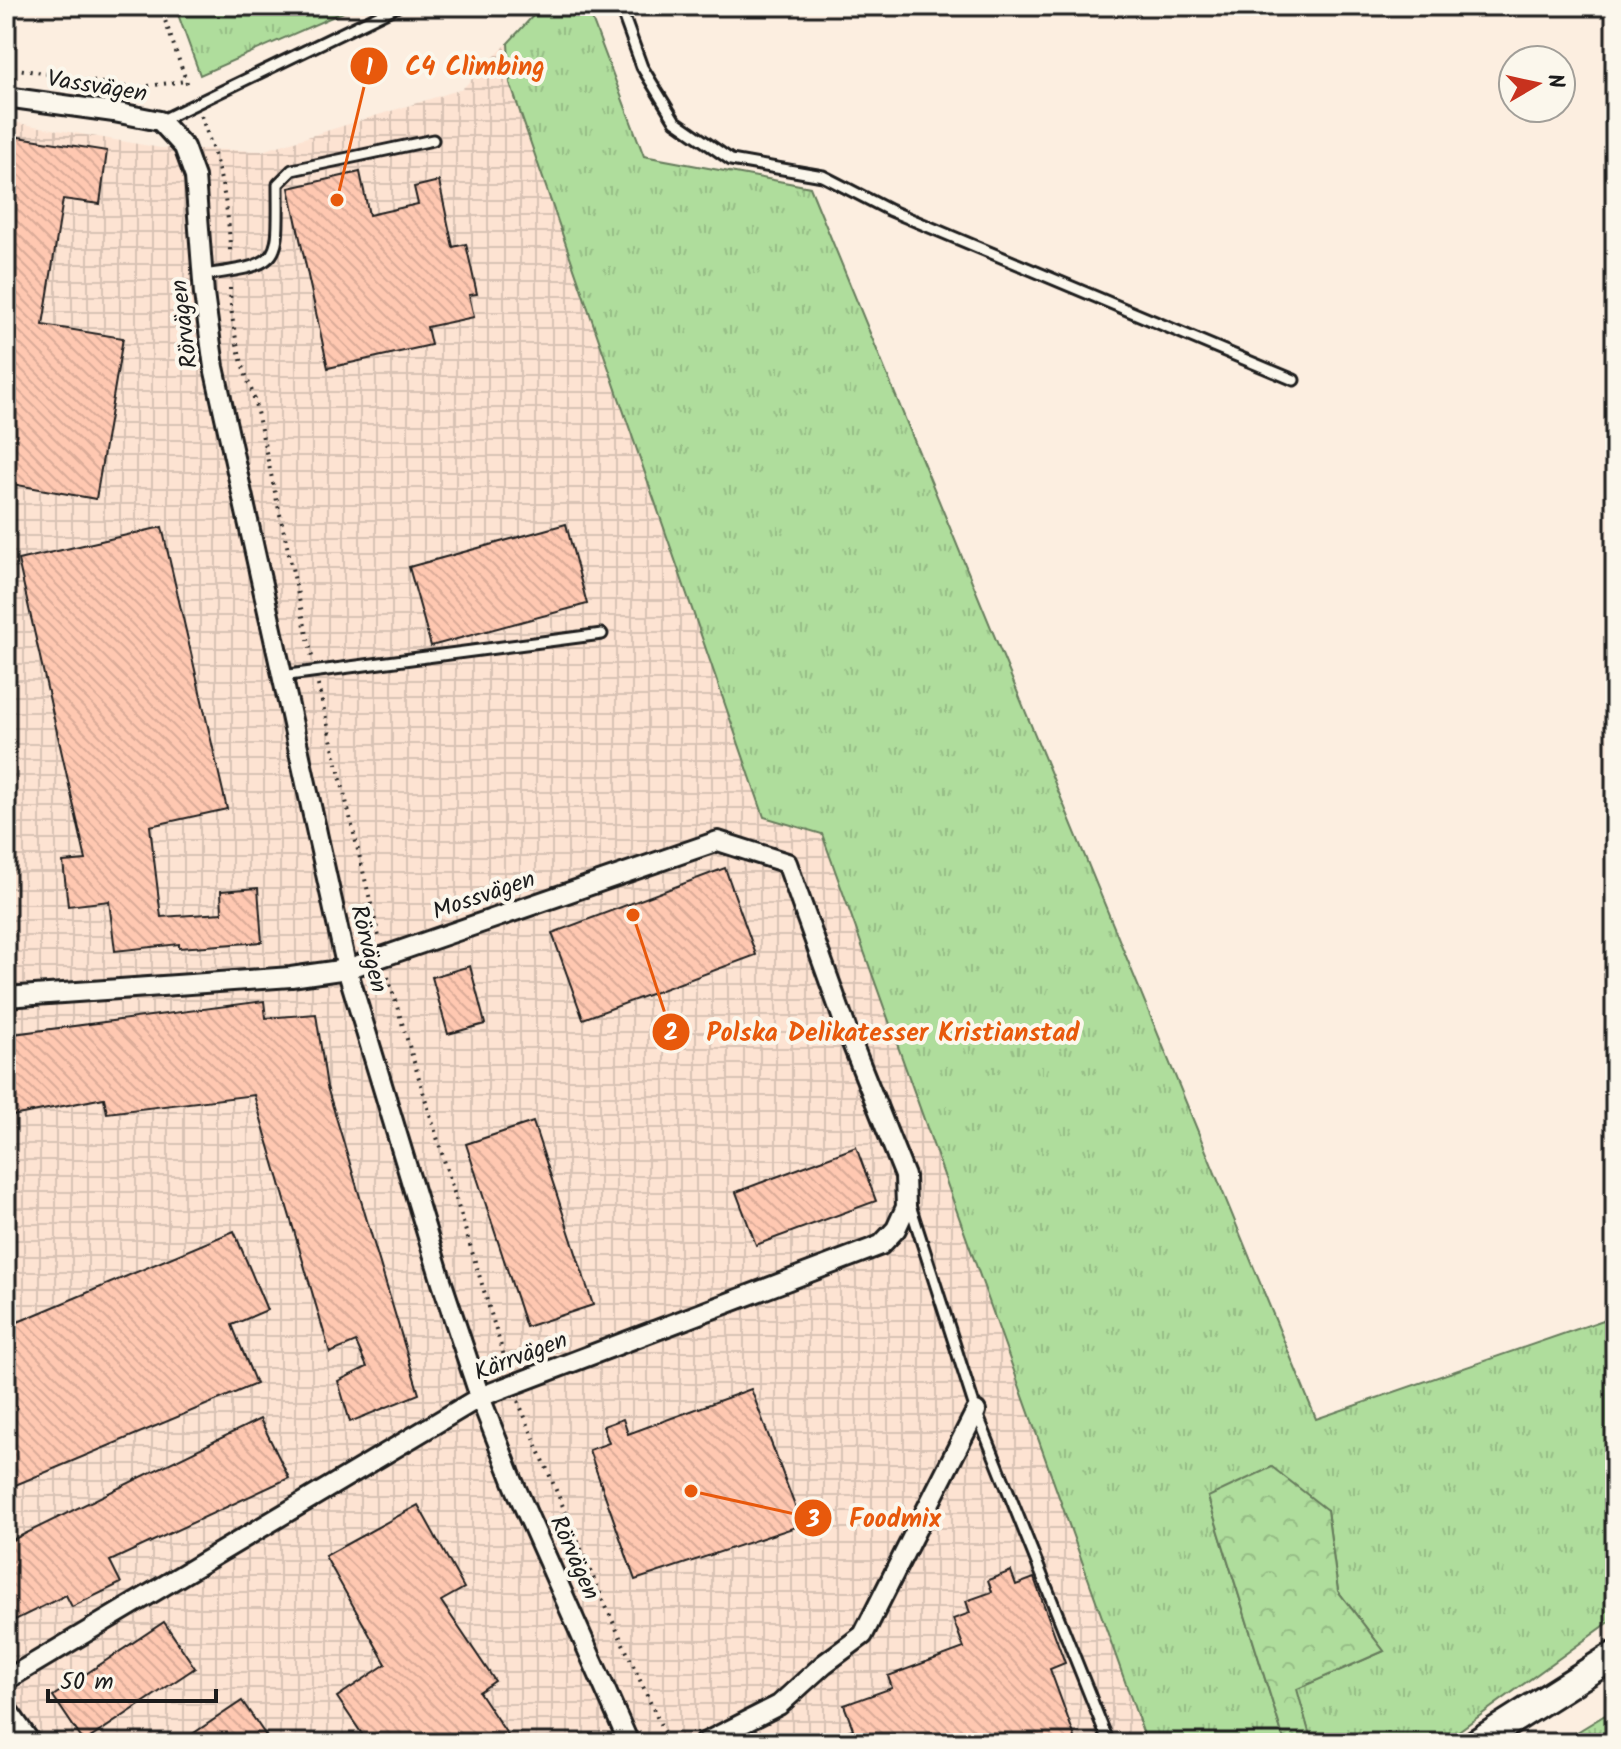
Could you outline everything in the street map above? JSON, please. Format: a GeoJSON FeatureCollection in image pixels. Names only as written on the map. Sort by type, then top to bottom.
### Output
{"type":"FeatureCollection","features":[{"type":"Feature","properties":{"kind":"main road"},"geometry":{"type":"LineString","coordinates":[[1476,1743],[1615,1655]]}},
{"type":"Feature","properties":{"kind":"street","name":"Vassvägen"},"geometry":{"type":"LineString","coordinates":[[6,97],[160,121],[175,136]]}},
{"type":"Feature","properties":{"kind":"street","name":"Rörvägen"},"geometry":{"type":"LineString","coordinates":[[175,136],[189,158],[195,177],[216,381],[347,969],[442,1283],[480,1397],[514,1484],[629,1743]]}},
{"type":"Feature","properties":{"kind":"street","name":"Mossvägen"},"geometry":{"type":"LineString","coordinates":[[6,997],[291,977],[347,969],[718,841],[787,863],[849,1036]]}},
{"type":"Feature","properties":{"kind":"street","name":"Kärrvägen"},"geometry":{"type":"LineString","coordinates":[[6,1680],[480,1397],[881,1245],[896,1229],[906,1207],[905,1176],[849,1036]]}},
{"type":"Feature","properties":{"kind":"street"},"geometry":{"type":"LineString","coordinates":[[704,1743],[779,1705],[824,1664],[863,1635],[976,1411]]}},
{"type":"Feature","properties":{"kind":"street"},"geometry":{"type":"LineString","coordinates":[[6,1708],[31,1743]]}},
{"type":"Feature","properties":{"kind":"lane"},"geometry":{"type":"LineString","coordinates":[[160,121],[398,6]]}},
{"type":"Feature","properties":{"kind":"lane"},"geometry":{"type":"LineString","coordinates":[[620,6],[642,67],[675,121],[731,160],[823,176],[889,210],[1294,380]]}},
{"type":"Feature","properties":{"kind":"lane"},"geometry":{"type":"LineString","coordinates":[[203,275],[230,272],[270,259],[277,250],[278,184],[292,170],[433,140]]}},
{"type":"Feature","properties":{"kind":"lane"},"geometry":{"type":"LineString","coordinates":[[281,676],[602,634]]}},
{"type":"Feature","properties":{"kind":"lane"},"geometry":{"type":"LineString","coordinates":[[906,1191],[976,1411],[1109,1743]]}},
{"type":"Feature","properties":{"kind":"path"},"geometry":{"type":"LineString","coordinates":[[160,6],[216,155],[222,179],[230,233],[230,306],[241,366],[253,394],[390,988],[520,1410],[669,1743]]}},
{"type":"Feature","properties":{"kind":"path"},"geometry":{"type":"LineString","coordinates":[[6,67],[132,88],[186,81]]}},
{"type":"Feature","properties":{"kind":"shaded area"},"geometry":{"type":"Polygon","coordinates":[[[508,43],[510,83],[764,817],[822,833],[1147,1743],[6,1743],[6,121],[161,148],[262,151],[462,89],[508,43]]]}},
{"type":"Feature","properties":{"kind":"green space"},"geometry":{"type":"Polygon","coordinates":[[[175,6],[357,6],[200,75],[175,6]]]}},
{"type":"Feature","properties":{"kind":"green space"},"geometry":{"type":"Polygon","coordinates":[[[542,6],[587,6],[644,156],[810,187],[1316,1419],[1615,1316],[1615,1618],[1442,1743],[1312,1743],[1296,1689],[1384,1651],[1338,1591],[1327,1510],[1208,1497],[1285,1743],[1147,1743],[822,834],[764,817],[510,83],[508,43],[542,6]]]}},
{"type":"Feature","properties":{"kind":"green space"},"geometry":{"type":"Polygon","coordinates":[[[1272,1467],[1327,1510],[1338,1591],[1384,1651],[1297,1689],[1312,1743],[1285,1743],[1208,1497],[1272,1467]]]}},
{"type":"Feature","properties":{"kind":"green space"},"geometry":{"type":"Polygon","coordinates":[[[1615,1709],[1615,1743],[1559,1743],[1615,1709]]]}},
{"type":"Feature","properties":{"kind":"building"},"geometry":{"type":"Polygon","coordinates":[[[6,135],[107,151],[100,204],[63,199],[43,325],[123,338],[96,499],[6,483],[6,135]]]}},
{"type":"Feature","properties":{"kind":"building"},"geometry":{"type":"Polygon","coordinates":[[[360,172],[369,215],[418,204],[414,187],[439,181],[453,247],[466,244],[477,294],[469,295],[474,317],[427,327],[431,345],[328,368],[289,188],[360,172]]]}},
{"type":"Feature","properties":{"kind":"building"},"geometry":{"type":"Polygon","coordinates":[[[566,524],[587,604],[431,646],[409,567],[566,524]]]}},
{"type":"Feature","properties":{"kind":"building"},"geometry":{"type":"Polygon","coordinates":[[[162,527],[227,809],[150,826],[161,917],[222,913],[221,891],[258,888],[262,942],[179,948],[179,944],[115,951],[109,901],[68,906],[63,862],[86,860],[18,560],[162,527]]]}},
{"type":"Feature","properties":{"kind":"building"},"geometry":{"type":"Polygon","coordinates":[[[725,868],[756,955],[583,1019],[552,933],[725,868]]]}},
{"type":"Feature","properties":{"kind":"building"},"geometry":{"type":"Polygon","coordinates":[[[470,966],[485,1024],[448,1034],[432,977],[470,966]]]}},
{"type":"Feature","properties":{"kind":"building"},"geometry":{"type":"Polygon","coordinates":[[[264,1001],[266,1018],[316,1014],[327,1087],[419,1394],[350,1422],[338,1381],[367,1367],[356,1342],[330,1353],[254,1095],[107,1113],[104,1098],[12,1116],[6,1035],[264,1001]]]}},
{"type":"Feature","properties":{"kind":"building"},"geometry":{"type":"Polygon","coordinates":[[[533,1122],[593,1305],[526,1327],[466,1144],[533,1122]]]}},
{"type":"Feature","properties":{"kind":"building"},"geometry":{"type":"Polygon","coordinates":[[[856,1147],[876,1201],[756,1245],[736,1192],[856,1147]]]}},
{"type":"Feature","properties":{"kind":"building"},"geometry":{"type":"Polygon","coordinates":[[[234,1231],[267,1310],[232,1325],[256,1384],[6,1489],[6,1327],[234,1231]]]}},
{"type":"Feature","properties":{"kind":"building"},"geometry":{"type":"Polygon","coordinates":[[[751,1389],[802,1525],[635,1580],[589,1450],[609,1443],[603,1426],[623,1419],[628,1434],[751,1389]]]}},
{"type":"Feature","properties":{"kind":"building"},"geometry":{"type":"Polygon","coordinates":[[[260,1419],[289,1478],[110,1561],[121,1583],[72,1607],[66,1595],[15,1620],[6,1602],[6,1543],[260,1419]]]}},
{"type":"Feature","properties":{"kind":"building"},"geometry":{"type":"Polygon","coordinates":[[[418,1505],[464,1588],[441,1601],[495,1681],[479,1692],[513,1743],[368,1743],[337,1697],[386,1664],[325,1556],[418,1505]]]}},
{"type":"Feature","properties":{"kind":"building"},"geometry":{"type":"Polygon","coordinates":[[[1011,1571],[1016,1585],[1034,1578],[1065,1663],[1050,1669],[1077,1743],[821,1743],[853,1729],[844,1705],[892,1688],[888,1676],[964,1648],[953,1619],[970,1613],[966,1601],[992,1592],[988,1580],[1011,1571]]]}},
{"type":"Feature","properties":{"kind":"building"},"geometry":{"type":"Polygon","coordinates":[[[164,1622],[195,1668],[84,1742],[53,1696],[164,1622]]]}},
{"type":"Feature","properties":{"kind":"building"},"geometry":{"type":"Polygon","coordinates":[[[242,1701],[271,1743],[179,1743],[242,1701]]]}},
{"type":"Feature","properties":{"kind":"place","name":"C4 Climbing"},"geometry":{"type":"Point","coordinates":[337,200]}},
{"type":"Feature","properties":{"kind":"place","name":"Polska Delikatesser Kristianstad"},"geometry":{"type":"Point","coordinates":[633,915]}},
{"type":"Feature","properties":{"kind":"place","name":"Foodmix"},"geometry":{"type":"Point","coordinates":[691,1491]}}]}
